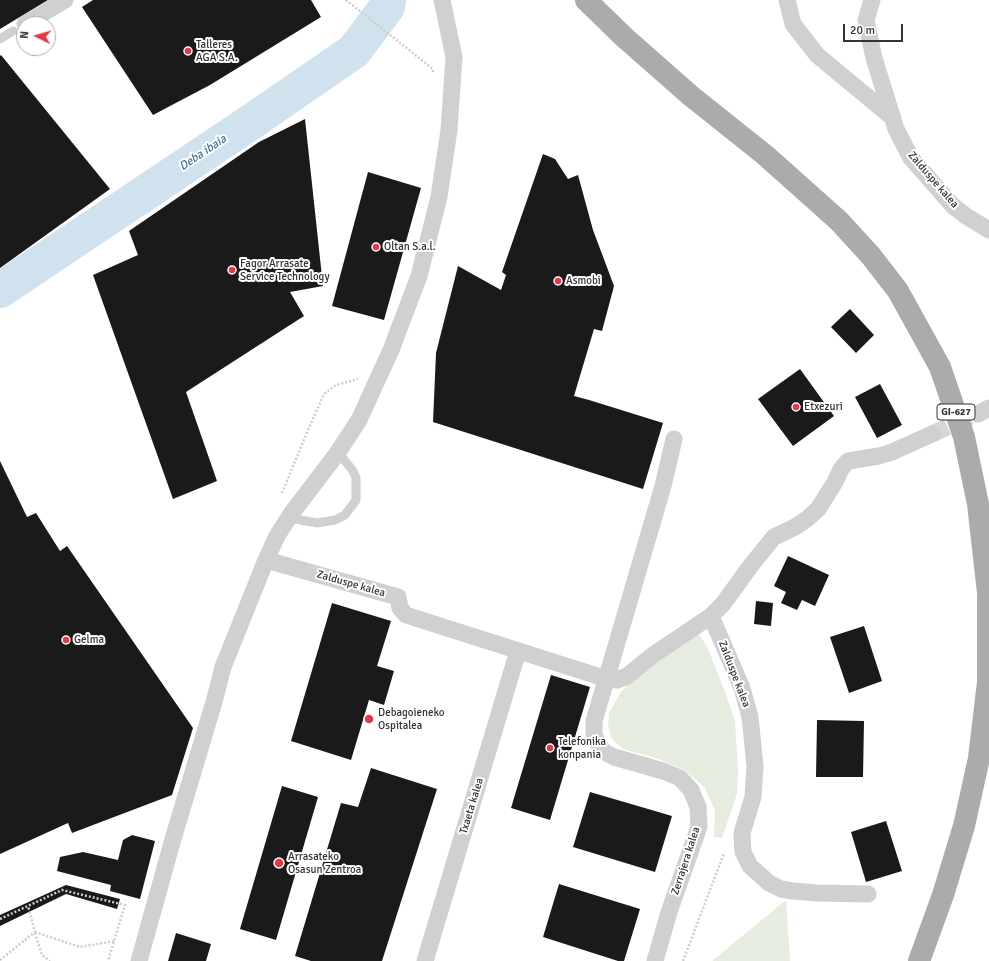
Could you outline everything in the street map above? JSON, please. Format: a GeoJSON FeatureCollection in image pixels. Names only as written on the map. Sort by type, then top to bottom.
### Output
{"type":"FeatureCollection","features":[{"type":"Feature","properties":{"kind":"main road","name":"GI-627"},"geometry":{"type":"LineString","coordinates":[[586,0],[624,37],[691,96],[765,155],[839,221],[871,256],[898,291],[940,367],[964,437],[978,504],[988,593],[988,682],[979,758],[964,826],[943,895],[919,961]]}},
{"type":"Feature","properties":{"kind":"street"},"geometry":{"type":"LineString","coordinates":[[39,16],[65,0]]}},
{"type":"Feature","properties":{"kind":"street"},"geometry":{"type":"LineString","coordinates":[[139,961],[223,667],[266,560],[277,536],[338,452],[359,420],[391,350],[419,276],[439,197],[449,130],[454,58],[442,0]]}},
{"type":"Feature","properties":{"kind":"street"},"geometry":{"type":"LineString","coordinates":[[787,0],[793,24],[817,55],[893,118]]}},
{"type":"Feature","properties":{"kind":"street","name":"Zalduspe kalea"},"geometry":{"type":"LineString","coordinates":[[872,0],[866,20],[874,58],[896,129],[911,158],[953,206],[989,230]]}},
{"type":"Feature","properties":{"kind":"street","name":"Zalduspe kalea"},"geometry":{"type":"LineString","coordinates":[[266,560],[398,597],[400,608],[406,615],[607,679],[617,680],[628,676],[653,655],[711,616],[723,604],[774,537],[807,520],[818,508],[835,482],[841,469],[848,461],[879,456],[892,452],[932,434]]}},
{"type":"Feature","properties":{"kind":"street"},"geometry":{"type":"LineString","coordinates":[[607,679],[663,486],[674,439]]}},
{"type":"Feature","properties":{"kind":"street","name":"Zalduspe kalea"},"geometry":{"type":"LineString","coordinates":[[711,616],[742,688],[750,717],[755,766],[753,797],[742,833],[743,852],[750,866],[769,883],[781,889],[817,893],[868,894]]}},
{"type":"Feature","properties":{"kind":"street","name":"Txaeta kalea"},"geometry":{"type":"LineString","coordinates":[[425,961],[518,650]]}},
{"type":"Feature","properties":{"kind":"street","name":"Zerrajera kalea"},"geometry":{"type":"LineString","coordinates":[[607,679],[594,721],[594,734],[598,744],[604,752],[614,757],[663,771],[680,778],[691,790],[698,807],[699,827],[669,912],[656,961]]}},
{"type":"Feature","properties":{"kind":"lane"},"geometry":{"type":"LineString","coordinates":[[289,518],[317,523],[335,520],[345,515],[356,500],[356,478],[353,470],[338,452]]}},
{"type":"Feature","properties":{"kind":"path"},"geometry":{"type":"LineString","coordinates":[[346,0],[433,69],[433,77]]}},
{"type":"Feature","properties":{"kind":"path"},"geometry":{"type":"LineString","coordinates":[[280,498],[324,394],[336,385],[361,378]]}},
{"type":"Feature","properties":{"kind":"path"},"geometry":{"type":"LineString","coordinates":[[683,961],[724,853]]}},
{"type":"Feature","properties":{"kind":"path"},"geometry":{"type":"LineString","coordinates":[[0,919],[62,890],[125,905],[108,961]]}},
{"type":"Feature","properties":{"kind":"path"},"geometry":{"type":"LineString","coordinates":[[28,906],[42,955],[50,961]]}},
{"type":"Feature","properties":{"kind":"path"},"geometry":{"type":"LineString","coordinates":[[35,932],[80,947],[115,941]]}},
{"type":"Feature","properties":{"kind":"path"},"geometry":{"type":"LineString","coordinates":[[0,960],[35,932]]}},
{"type":"Feature","properties":{"kind":"shaded area"},"geometry":{"type":"Polygon","coordinates":[[[698,633],[707,646],[735,721],[738,771],[737,794],[722,838],[714,837],[715,810],[704,787],[686,771],[659,759],[623,749],[612,739],[608,727],[609,713],[620,693],[635,677],[698,633]]]}},
{"type":"Feature","properties":{"kind":"shaded area"},"geometry":{"type":"Polygon","coordinates":[[[786,900],[790,961],[712,961],[786,900]]]}},
{"type":"Feature","properties":{"kind":"building"},"geometry":{"type":"Polygon","coordinates":[[[0,0],[48,0],[22,16],[16,16],[16,19],[0,29],[0,0]]]}},
{"type":"Feature","properties":{"kind":"building","name":"Talleres AGA S.A."},"geometry":{"type":"Polygon","coordinates":[[[93,0],[311,0],[321,17],[210,85],[153,115],[82,7],[93,0]]]}},
{"type":"Feature","properties":{"kind":"building"},"geometry":{"type":"Polygon","coordinates":[[[1,55],[110,189],[0,268],[0,56],[1,55]]]}},
{"type":"Feature","properties":{"kind":"building","name":"Fagor Arrasate Service Technology"},"geometry":{"type":"Polygon","coordinates":[[[305,119],[323,286],[290,292],[304,316],[186,392],[217,481],[173,499],[93,275],[138,255],[129,231],[259,142],[305,119]]]}},
{"type":"Feature","properties":{"kind":"building"},"geometry":{"type":"Polygon","coordinates":[[[543,154],[555,159],[568,179],[578,175],[593,230],[614,286],[602,331],[594,329],[574,396],[663,423],[643,489],[433,422],[436,353],[458,266],[501,290],[506,275],[502,272],[543,154]]]}},
{"type":"Feature","properties":{"kind":"building","name":"Oltan S.a.l."},"geometry":{"type":"Polygon","coordinates":[[[368,172],[421,188],[384,320],[332,306],[368,172]]]}},
{"type":"Feature","properties":{"kind":"building"},"geometry":{"type":"Polygon","coordinates":[[[850,309],[874,335],[856,353],[831,327],[850,309]]]}},
{"type":"Feature","properties":{"kind":"building","name":"Etxezuri"},"geometry":{"type":"Polygon","coordinates":[[[800,369],[834,416],[793,446],[758,399],[800,369]]]}},
{"type":"Feature","properties":{"kind":"building"},"geometry":{"type":"Polygon","coordinates":[[[880,384],[902,425],[877,438],[855,397],[880,384]]]}},
{"type":"Feature","properties":{"kind":"building","name":"Gelma"},"geometry":{"type":"Polygon","coordinates":[[[0,461],[27,517],[36,513],[60,551],[67,546],[193,728],[172,795],[72,833],[68,823],[0,854],[0,461]]]}},
{"type":"Feature","properties":{"kind":"building"},"geometry":{"type":"Polygon","coordinates":[[[788,556],[829,575],[815,606],[802,600],[797,610],[781,603],[786,592],[774,586],[788,556]]]}},
{"type":"Feature","properties":{"kind":"building"},"geometry":{"type":"Polygon","coordinates":[[[756,601],[773,603],[771,626],[754,624],[756,601]]]}},
{"type":"Feature","properties":{"kind":"building"},"geometry":{"type":"Polygon","coordinates":[[[332,603],[391,621],[377,666],[394,671],[384,705],[369,700],[351,760],[291,741],[332,603]]]}},
{"type":"Feature","properties":{"kind":"building"},"geometry":{"type":"Polygon","coordinates":[[[864,626],[882,681],[849,693],[830,637],[864,626]]]}},
{"type":"Feature","properties":{"kind":"building","name":"Telefonika konpania"},"geometry":{"type":"Polygon","coordinates":[[[551,675],[590,687],[550,820],[511,808],[551,675]]]}},
{"type":"Feature","properties":{"kind":"building"},"geometry":{"type":"Polygon","coordinates":[[[817,720],[864,721],[863,777],[816,777],[817,720]]]}},
{"type":"Feature","properties":{"kind":"building"},"geometry":{"type":"Polygon","coordinates":[[[371,768],[437,789],[382,961],[311,961],[295,956],[341,803],[358,807],[371,768]]]}},
{"type":"Feature","properties":{"kind":"building","name":"Arrasateko Osasun Zentroa"},"geometry":{"type":"Polygon","coordinates":[[[282,786],[318,797],[276,940],[240,929],[282,786]]]}},
{"type":"Feature","properties":{"kind":"building"},"geometry":{"type":"Polygon","coordinates":[[[590,792],[672,816],[655,872],[573,847],[590,792]]]}},
{"type":"Feature","properties":{"kind":"building"},"geometry":{"type":"Polygon","coordinates":[[[886,821],[902,871],[866,882],[851,832],[886,821]]]}},
{"type":"Feature","properties":{"kind":"building"},"geometry":{"type":"Polygon","coordinates":[[[132,835],[155,841],[140,899],[110,891],[111,885],[57,871],[60,857],[83,852],[118,860],[123,840],[132,835]]]}},
{"type":"Feature","properties":{"kind":"building"},"geometry":{"type":"Polygon","coordinates":[[[559,884],[640,909],[624,961],[618,961],[543,937],[559,884]]]}},
{"type":"Feature","properties":{"kind":"building"},"geometry":{"type":"Polygon","coordinates":[[[66,885],[120,899],[117,909],[66,894],[0,926],[0,915],[66,885]]]}},
{"type":"Feature","properties":{"kind":"building"},"geometry":{"type":"Polygon","coordinates":[[[176,933],[211,944],[206,961],[168,961],[176,933]]]}},
{"type":"Feature","properties":{"kind":"waterway","name":"Deba ibaia"},"geometry":{"type":"LineString","coordinates":[[0,290],[251,122],[354,51],[387,7],[388,0]]}},
{"type":"Feature","properties":{"kind":"tunnel"},"geometry":{"type":"LineString","coordinates":[[932,434],[970,417]]}},
{"type":"Feature","properties":{"kind":"place","name":"Talleres AGA S.A."},"geometry":{"type":"Point","coordinates":[188,51]}},
{"type":"Feature","properties":{"kind":"place","name":"Oltan S.a.l."},"geometry":{"type":"Point","coordinates":[376,247]}},
{"type":"Feature","properties":{"kind":"place","name":"Fagor Arrasate Service Technology"},"geometry":{"type":"Point","coordinates":[232,270]}},
{"type":"Feature","properties":{"kind":"place","name":"Asmobi"},"geometry":{"type":"Point","coordinates":[558,281]}},
{"type":"Feature","properties":{"kind":"place","name":"Etxezuri"},"geometry":{"type":"Point","coordinates":[796,407]}},
{"type":"Feature","properties":{"kind":"place","name":"Gelma"},"geometry":{"type":"Point","coordinates":[66,640]}},
{"type":"Feature","properties":{"kind":"place","name":"Debagoieneko Ospitalea"},"geometry":{"type":"Point","coordinates":[369,719]}},
{"type":"Feature","properties":{"kind":"place","name":"Telefonika konpania"},"geometry":{"type":"Point","coordinates":[550,748]}},
{"type":"Feature","properties":{"kind":"place","name":"Arrasateko Osasun Zentroa"},"geometry":{"type":"Point","coordinates":[279,863]}}]}
